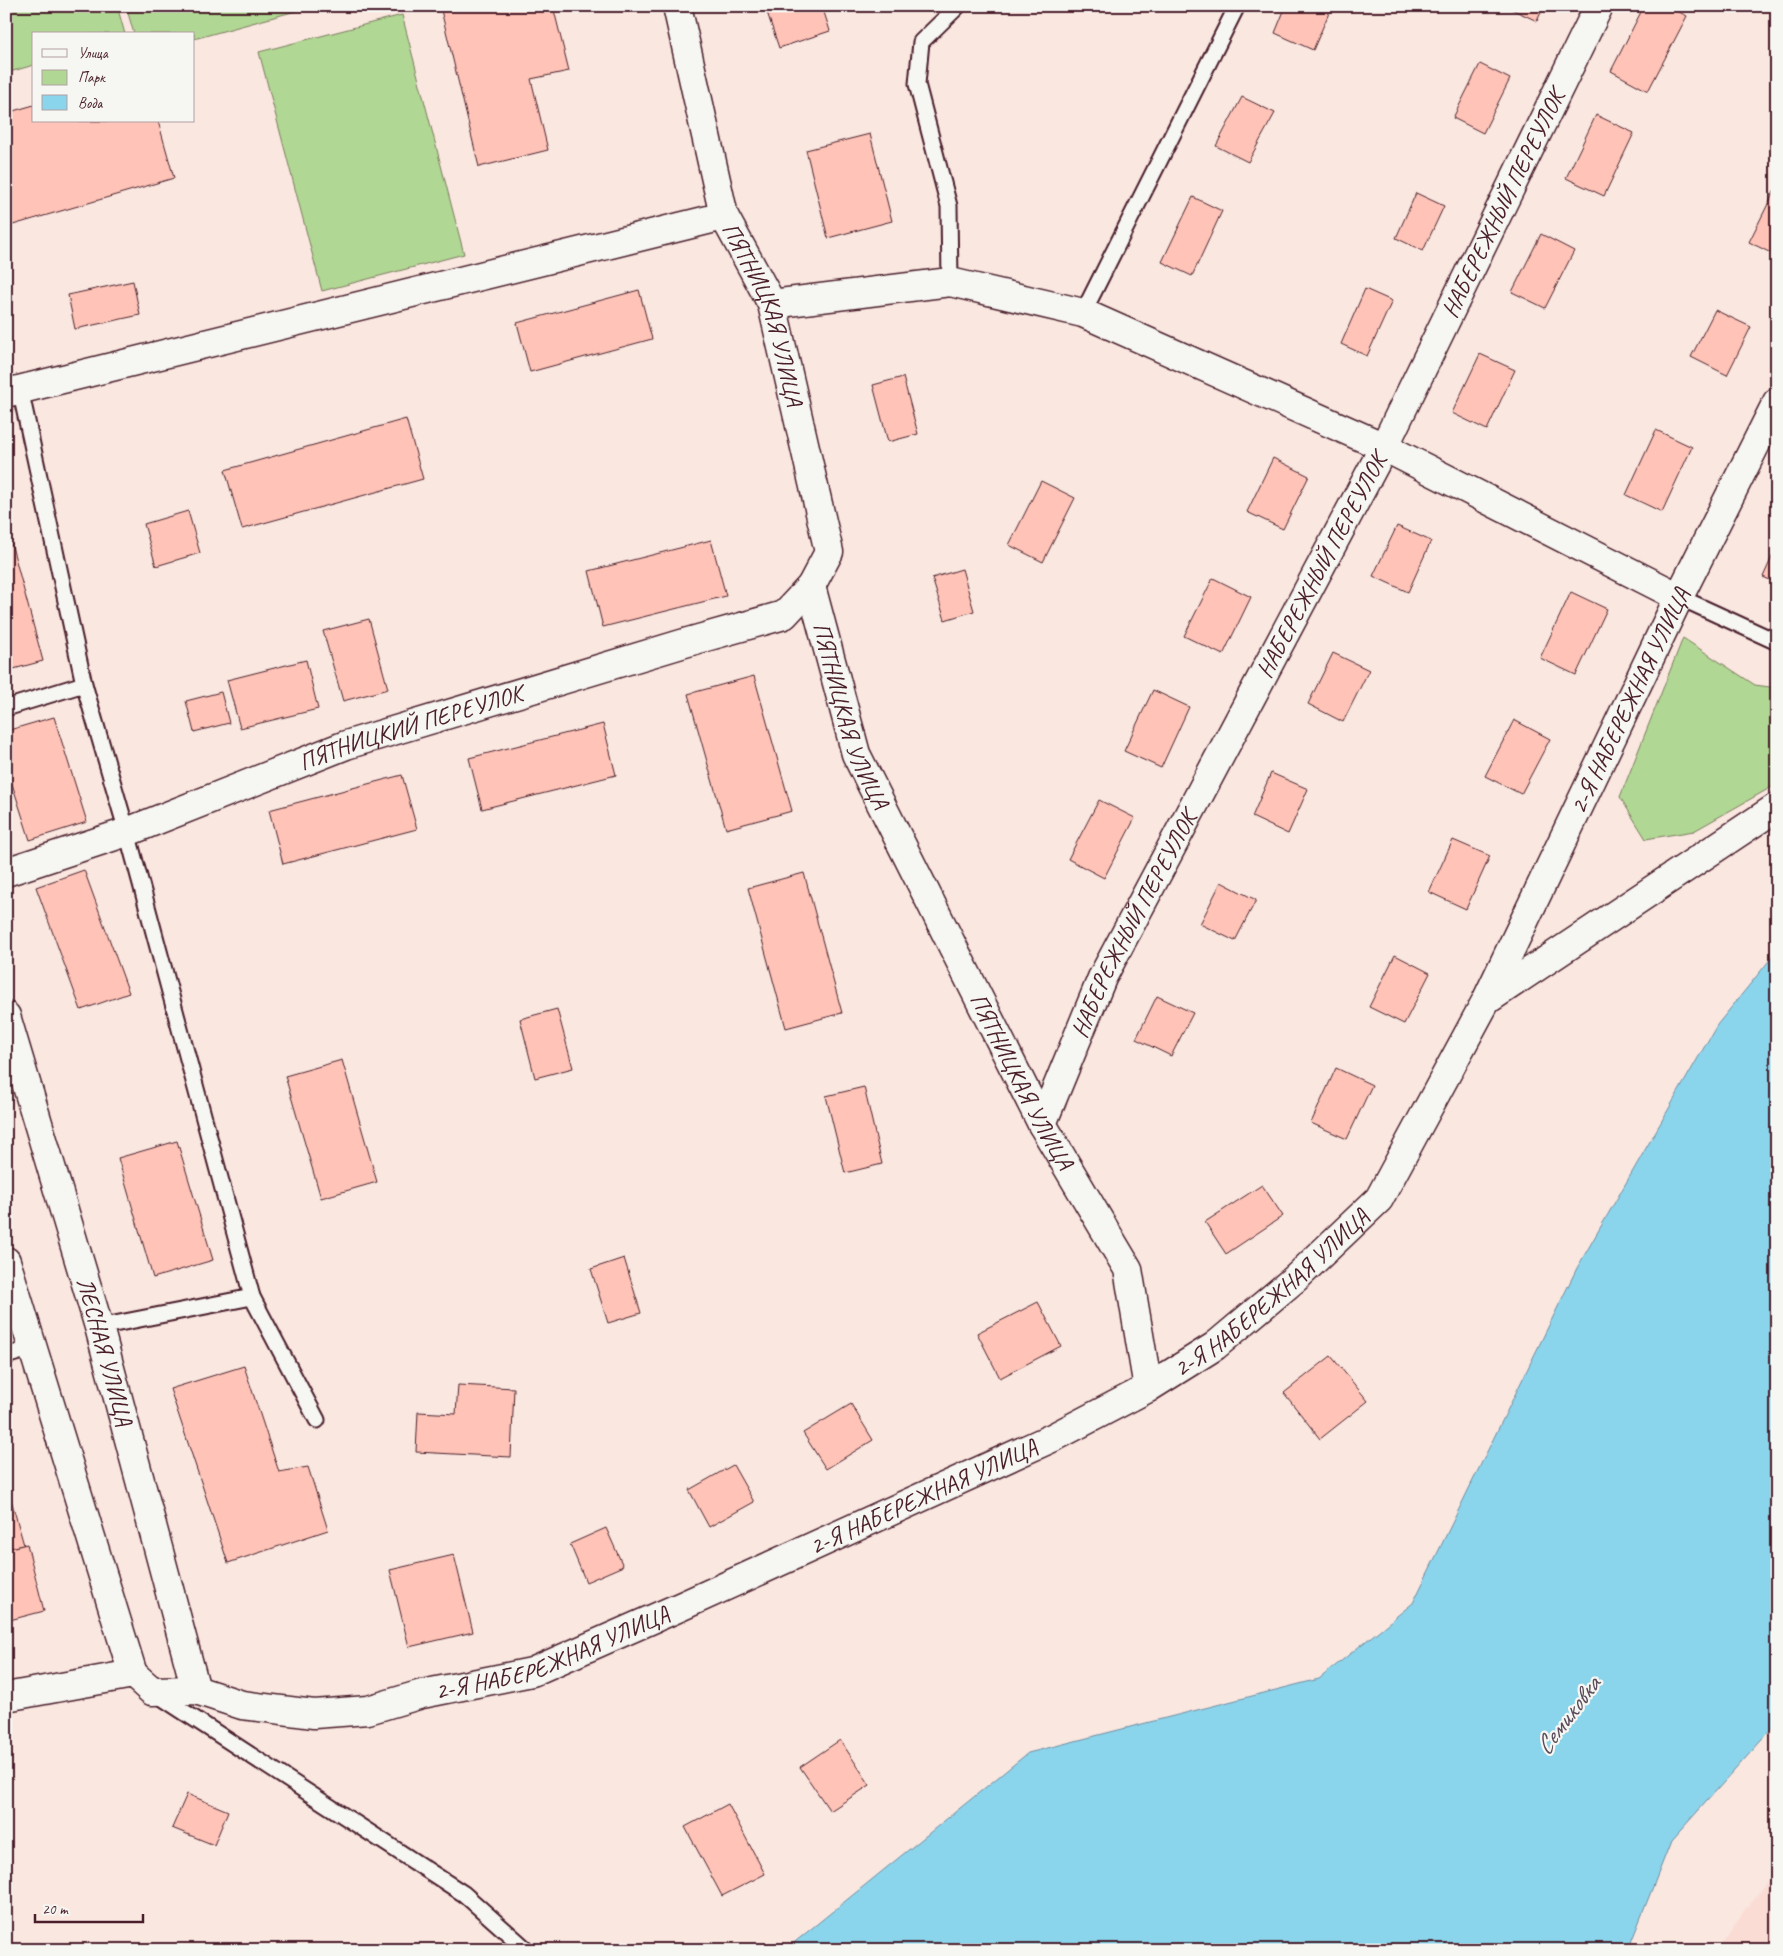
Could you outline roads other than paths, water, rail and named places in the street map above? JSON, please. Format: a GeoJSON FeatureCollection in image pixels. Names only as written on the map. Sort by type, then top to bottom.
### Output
{"type":"FeatureCollection","features":[{"type":"Feature","properties":{"kind":"street","name":"ПЯТНИЦКАЯ УЛИЦА"},"geometry":{"type":"LineString","coordinates":[[677,6],[724,216],[772,304],[829,552],[811,586],[856,754],[1042,1124],[1128,1268],[1148,1388]]}},
{"type":"Feature","properties":{"kind":"street","name":"НАБЕРЕЖНЫЙ ПЕРЕУЛОК"},"geometry":{"type":"LineString","coordinates":[[1042,1124],[1102,978],[1384,447],[1599,6]]}},
{"type":"Feature","properties":{"kind":"street"},"geometry":{"type":"LineString","coordinates":[[13,391],[724,216]]}},
{"type":"Feature","properties":{"kind":"street"},"geometry":{"type":"LineString","coordinates":[[772,304],[950,282],[1083,313],[1384,447],[1679,597]]}},
{"type":"Feature","properties":{"kind":"street","name":"2-Я НАБЕРЕЖНАЯ УЛИЦА"},"geometry":{"type":"LineString","coordinates":[[6,1697],[142,1682],[196,1690],[242,1705],[314,1714],[368,1710],[422,1694],[532,1672],[1054,1437],[1148,1388],[1215,1346],[1297,1277],[1379,1200],[1486,1000],[1679,597],[1777,402]]}},
{"type":"Feature","properties":{"kind":"street","name":"ПЯТНИЦКИЙ ПЕРЕУЛОК"},"geometry":{"type":"LineString","coordinates":[[6,872],[127,832],[346,745],[784,615],[811,586]]}},
{"type":"Feature","properties":{"kind":"street","name":"2-Я НАБЕРЕЖНАЯ УЛИЦА"},"geometry":{"type":"LineString","coordinates":[[1486,1000],[1777,807]]}},
{"type":"Feature","properties":{"kind":"street","name":"ЛЕСНАЯ УЛИЦА"},"geometry":{"type":"LineString","coordinates":[[6,1016],[99,1327],[196,1690]]}},
{"type":"Feature","properties":{"kind":"street"},"geometry":{"type":"LineString","coordinates":[[6,1261],[32,1348],[142,1682]]}},
{"type":"Feature","properties":{"kind":"lane"},"geometry":{"type":"LineString","coordinates":[[950,282],[949,206],[917,84],[921,42],[958,6]]}},
{"type":"Feature","properties":{"kind":"lane"},"geometry":{"type":"LineString","coordinates":[[1083,313],[1237,6]]}},
{"type":"Feature","properties":{"kind":"lane"},"geometry":{"type":"LineString","coordinates":[[13,391],[84,684],[127,832],[252,1297],[317,1420]]}},
{"type":"Feature","properties":{"kind":"lane"},"geometry":{"type":"LineString","coordinates":[[1679,597],[1777,642]]}},
{"type":"Feature","properties":{"kind":"lane"},"geometry":{"type":"LineString","coordinates":[[6,708],[84,684]]}},
{"type":"Feature","properties":{"kind":"lane"},"geometry":{"type":"LineString","coordinates":[[99,1327],[252,1297]]}},
{"type":"Feature","properties":{"kind":"lane"},"geometry":{"type":"LineString","coordinates":[[6,1356],[32,1348]]}},
{"type":"Feature","properties":{"kind":"lane"},"geometry":{"type":"LineString","coordinates":[[142,1682],[464,1894],[527,1950]]}},
{"type":"Feature","properties":{"kind":"water","name":"Семиковка"},"geometry":{"type":"Polygon","coordinates":[[[1777,951],[1777,1723],[1671,1841],[1628,1950],[785,1950],[1028,1753],[1319,1679],[1413,1603],[1577,1268],[1717,1025],[1777,951]]]}}]}
